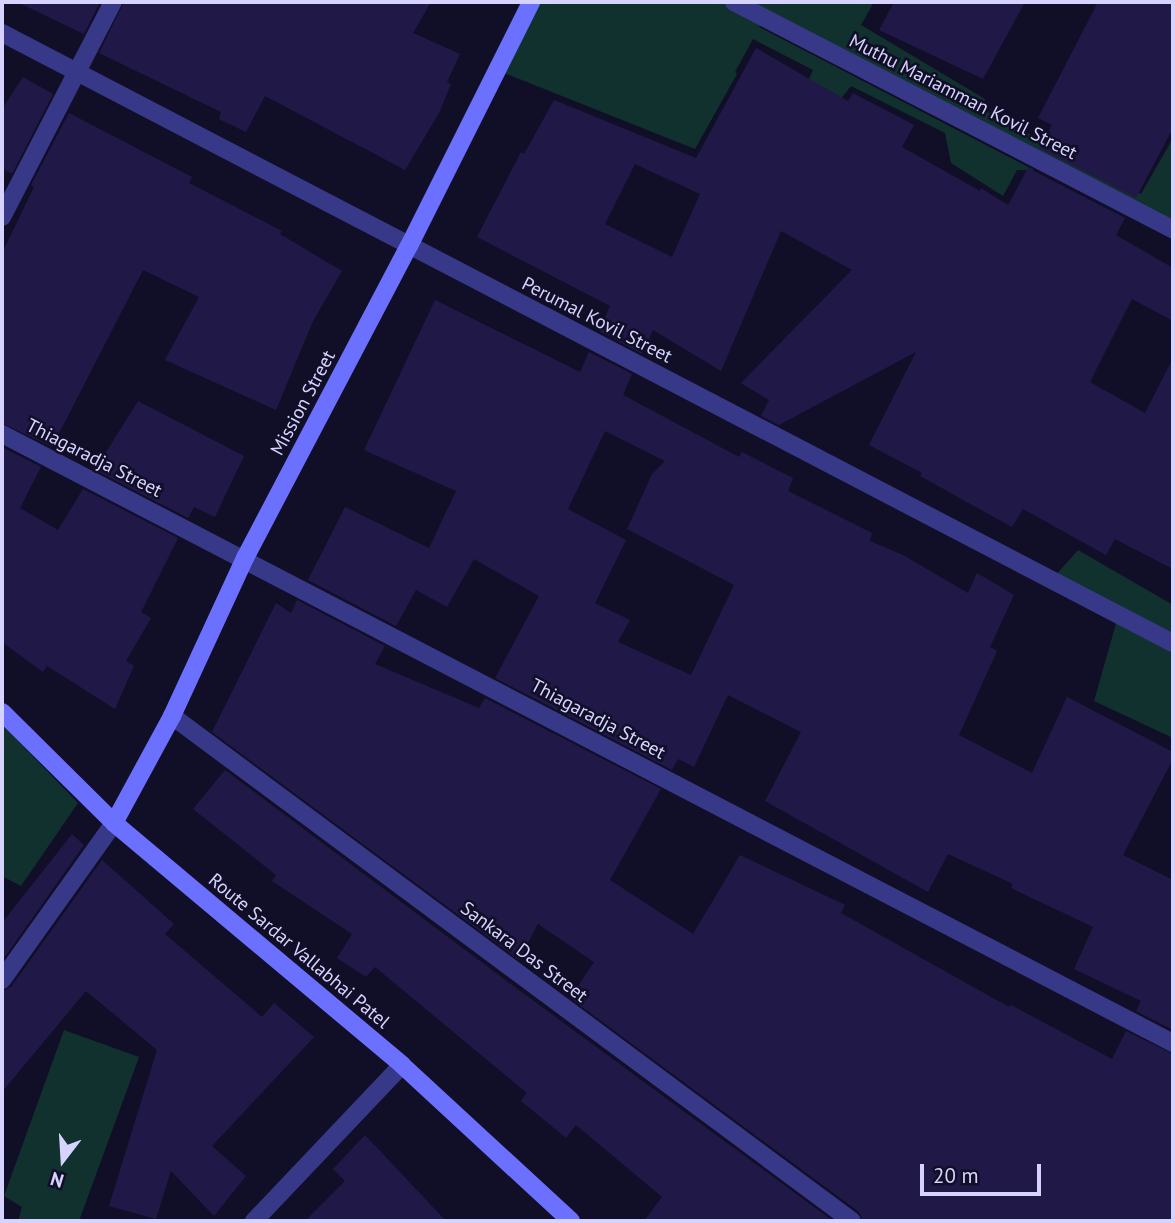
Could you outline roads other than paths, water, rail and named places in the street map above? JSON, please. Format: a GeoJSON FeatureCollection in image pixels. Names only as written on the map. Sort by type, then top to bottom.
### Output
{"type":"FeatureCollection","features":[{"type":"Feature","properties":{"kind":"street"},"geometry":{"type":"LineString","coordinates":[[2,217],[113,2]]}},
{"type":"Feature","properties":{"kind":"street","name":"Mission Street"},"geometry":{"type":"LineString","coordinates":[[114,823],[172,716],[245,558],[409,246],[531,2]]}},
{"type":"Feature","properties":{"kind":"street","name":"Muthu Mariamman Kovil Street"},"geometry":{"type":"LineString","coordinates":[[734,2],[1173,230]]}},
{"type":"Feature","properties":{"kind":"street","name":"Perumal Kovil Street"},"geometry":{"type":"LineString","coordinates":[[2,33],[1173,643]]}},
{"type":"Feature","properties":{"kind":"street","name":"Thiagaradja Street"},"geometry":{"type":"LineString","coordinates":[[2,434],[245,558],[1173,1043]]}},
{"type":"Feature","properties":{"kind":"street","name":"Route Sardar Vallabhai Patel"},"geometry":{"type":"LineString","coordinates":[[2,712],[114,823],[402,1065],[571,1221]]}},
{"type":"Feature","properties":{"kind":"street","name":"Sankara Das Street"},"geometry":{"type":"LineString","coordinates":[[172,716],[852,1221]]}},
{"type":"Feature","properties":{"kind":"street"},"geometry":{"type":"LineString","coordinates":[[2,980],[114,823]]}},
{"type":"Feature","properties":{"kind":"street"},"geometry":{"type":"LineString","coordinates":[[254,1221],[402,1065]]}}]}
